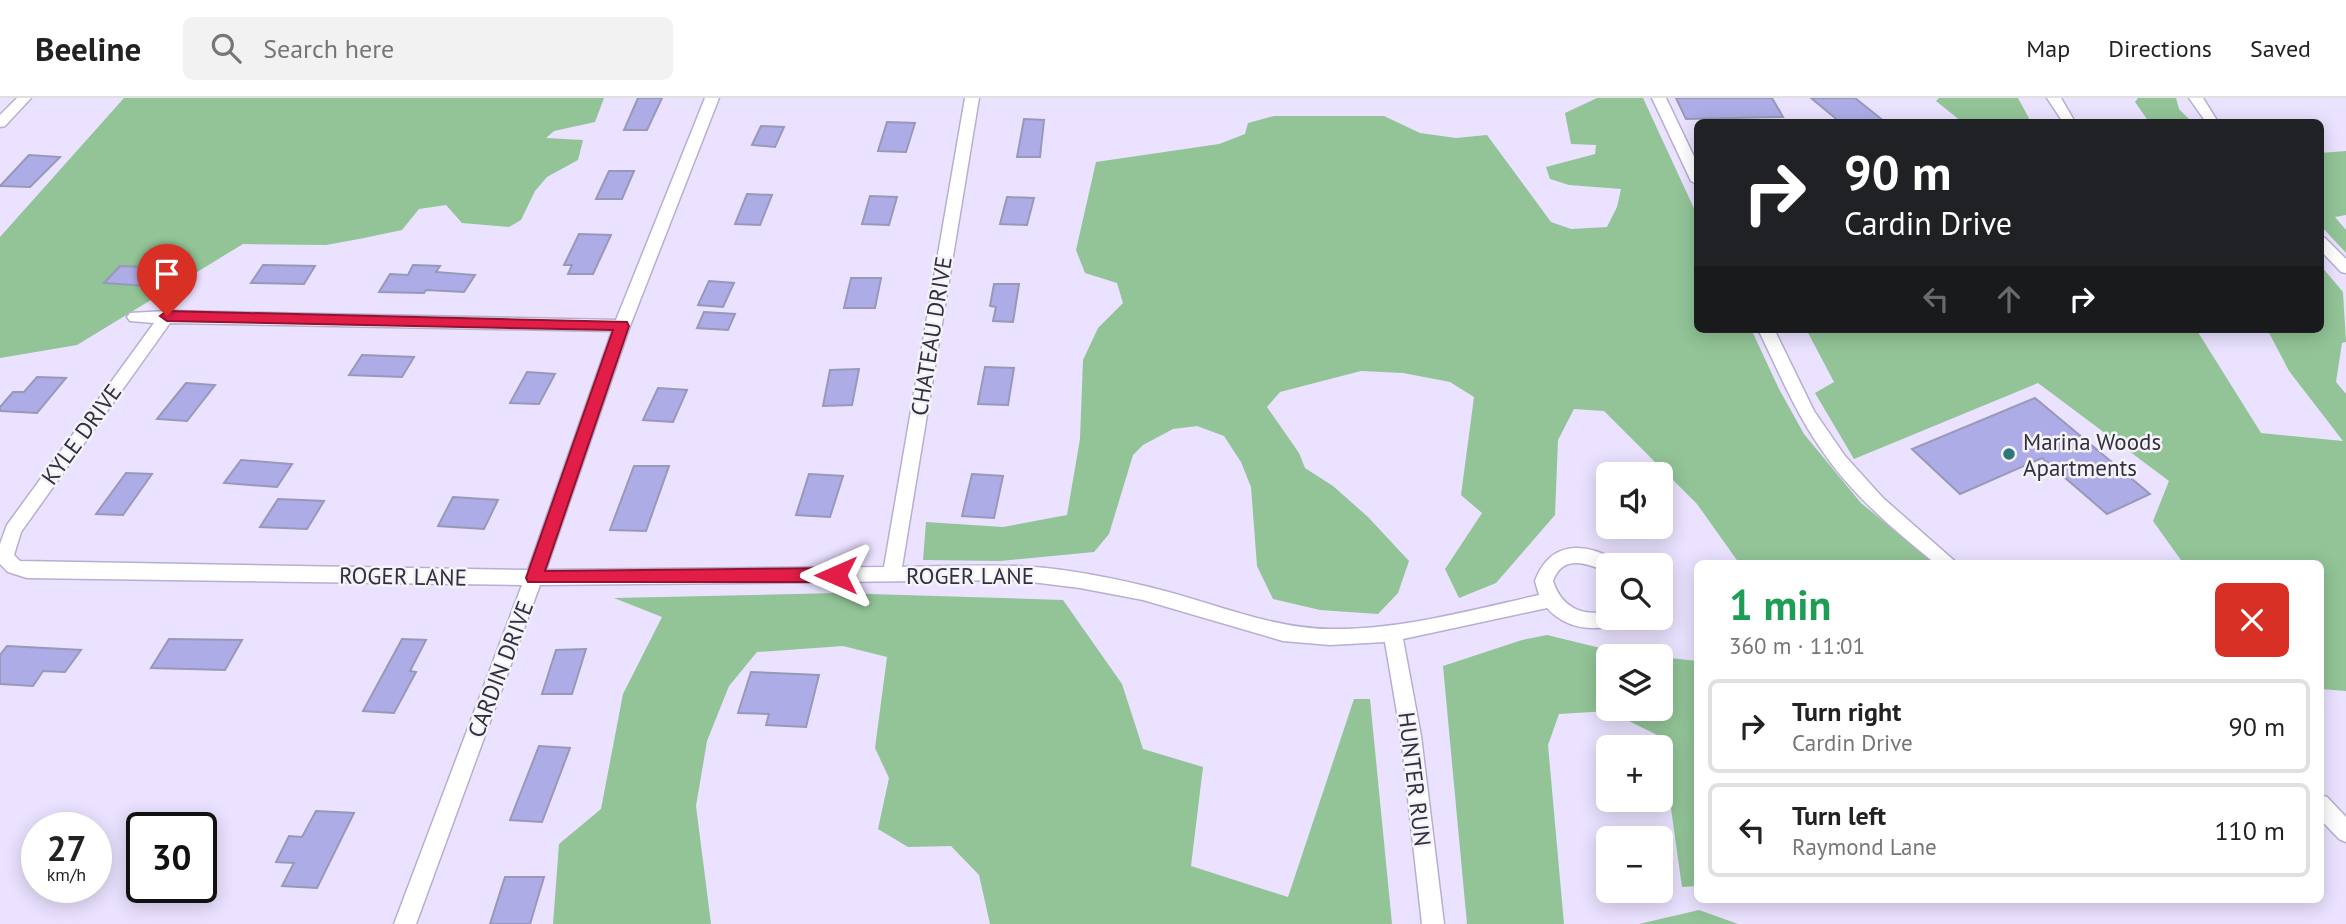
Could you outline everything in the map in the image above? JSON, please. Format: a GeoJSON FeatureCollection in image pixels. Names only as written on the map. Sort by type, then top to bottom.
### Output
{"type":"FeatureCollection","features":[{"type":"Feature","properties":{"kind":"street"},"geometry":{"type":"LineString","coordinates":[[0,122],[24,98]]}},
{"type":"Feature","properties":{"kind":"street","name":"CARDIN DRIVE"},"geometry":{"type":"LineString","coordinates":[[405,924],[534,578],[622,326],[712,98]]}},
{"type":"Feature","properties":{"kind":"street","name":"CHATEAU DRIVE"},"geometry":{"type":"LineString","coordinates":[[891,575],[972,98]]}},
{"type":"Feature","properties":{"kind":"street"},"geometry":{"type":"LineString","coordinates":[[1659,98],[1694,172]]}},
{"type":"Feature","properties":{"kind":"street"},"geometry":{"type":"LineString","coordinates":[[2054,98],[2067,119]]}},
{"type":"Feature","properties":{"kind":"street"},"geometry":{"type":"LineString","coordinates":[[2196,98],[2210,119]]}},
{"type":"Feature","properties":{"kind":"street"},"geometry":{"type":"LineString","coordinates":[[2324,245],[2346,268]]}},
{"type":"Feature","properties":{"kind":"street","name":"KYLE DRIVE"},"geometry":{"type":"LineString","coordinates":[[5,557],[13,530],[167,316]]}},
{"type":"Feature","properties":{"kind":"street"},"geometry":{"type":"LineString","coordinates":[[135,317],[622,326]]}},
{"type":"Feature","properties":{"kind":"street"},"geometry":{"type":"LineString","coordinates":[[1768,333],[1807,414],[1839,461],[1903,527],[1944,560]]}},
{"type":"Feature","properties":{"kind":"street"},"geometry":{"type":"LineString","coordinates":[[1596,558],[1580,554],[1559,558],[1546,572],[1544,580],[1550,600],[1568,615],[1579,620],[1596,621]]}},
{"type":"Feature","properties":{"kind":"street","name":"ROGER LANE"},"geometry":{"type":"LineString","coordinates":[[5,557],[14,567],[27,571],[534,578],[1016,573],[1056,576],[1186,604],[1242,623],[1297,635],[1393,635],[1550,600]]}},
{"type":"Feature","properties":{"kind":"street","name":"HUNTER RUN"},"geometry":{"type":"LineString","coordinates":[[1393,635],[1411,736],[1433,924]]}},
{"type":"Feature","properties":{"kind":"street"},"geometry":{"type":"LineString","coordinates":[[2324,808],[2346,832]]}},
{"type":"Feature","properties":{"kind":"green space"},"geometry":{"type":"Polygon","coordinates":[[[124,98],[604,98],[595,122],[554,131],[546,138],[583,140],[578,160],[547,177],[535,191],[521,220],[509,227],[462,223],[446,205],[419,209],[402,230],[359,239],[326,245],[243,244],[77,345],[0,358],[0,237],[124,98]]]}},
{"type":"Feature","properties":{"kind":"green space"},"geometry":{"type":"Polygon","coordinates":[[[1597,98],[1643,98],[1694,208],[1694,333],[1753,333],[1804,434],[1861,503],[1930,560],[1737,560],[1697,504],[1673,480],[1673,462],[1655,462],[1604,411],[1574,409],[1558,440],[1555,515],[1496,583],[1459,598],[1445,569],[1482,513],[1461,495],[1474,397],[1450,382],[1403,373],[1361,371],[1280,392],[1267,407],[1299,453],[1305,468],[1333,486],[1368,517],[1409,561],[1398,593],[1378,614],[1320,610],[1273,599],[1257,566],[1251,487],[1241,462],[1224,436],[1197,426],[1173,429],[1143,445],[1133,455],[1109,534],[1094,552],[1001,561],[923,560],[926,522],[1003,527],[1067,515],[1080,439],[1083,360],[1098,328],[1123,303],[1117,283],[1085,273],[1076,250],[1096,162],[1219,144],[1245,134],[1248,123],[1274,116],[1384,116],[1420,133],[1456,138],[1487,135],[1551,222],[1571,229],[1607,227],[1617,207],[1621,189],[1569,185],[1550,179],[1546,167],[1595,154],[1596,145],[1571,144],[1565,113],[1597,98]]]}},
{"type":"Feature","properties":{"kind":"green space"},"geometry":{"type":"Polygon","coordinates":[[[1939,98],[2018,98],[2029,119],[1958,119],[1936,101],[1939,98]]]}},
{"type":"Feature","properties":{"kind":"green space"},"geometry":{"type":"Polygon","coordinates":[[[2138,98],[2176,98],[2179,109],[2189,119],[2147,119],[2135,102],[2138,98]]]}},
{"type":"Feature","properties":{"kind":"green space"},"geometry":{"type":"Polygon","coordinates":[[[2346,151],[2346,215],[2335,217],[2346,230],[2346,253],[2324,229],[2324,153],[2346,151]]]}},
{"type":"Feature","properties":{"kind":"green space"},"geometry":{"type":"Polygon","coordinates":[[[2324,270],[2343,292],[2346,342],[2342,343],[2336,382],[2346,394],[2346,691],[2324,689],[2324,560],[2181,560],[2153,521],[2169,481],[2038,383],[1854,459],[1815,393],[1834,382],[1808,333],[2198,333],[2261,433],[2343,441],[2289,371],[2269,333],[2324,333],[2324,270]]]}},
{"type":"Feature","properties":{"kind":"green space"},"geometry":{"type":"Polygon","coordinates":[[[837,593],[1063,600],[1122,684],[1143,749],[1203,767],[1191,866],[1288,897],[1354,699],[1370,699],[1392,924],[990,924],[979,875],[951,846],[908,847],[878,829],[889,778],[875,748],[887,657],[843,646],[757,652],[729,686],[707,741],[696,806],[711,924],[553,924],[559,844],[601,809],[623,694],[662,617],[614,598],[837,593]]]}},
{"type":"Feature","properties":{"kind":"green space"},"geometry":{"type":"Polygon","coordinates":[[[1547,635],[1596,647],[1596,712],[1559,714],[1548,745],[1564,924],[1467,924],[1443,666],[1522,640],[1547,635]]]}},
{"type":"Feature","properties":{"kind":"green space"},"geometry":{"type":"Polygon","coordinates":[[[1673,658],[1694,661],[1694,886],[1682,887],[1672,812],[1673,735],[1657,735],[1629,721],[1673,721],[1673,658]]]}},
{"type":"Feature","properties":{"kind":"green space"},"geometry":{"type":"Polygon","coordinates":[[[1699,910],[1738,924],[1639,924],[1699,910]]]}},
{"type":"Feature","properties":{"kind":"building"},"geometry":{"type":"Polygon","coordinates":[[[638,98],[662,98],[647,130],[624,130],[638,98]]]}},
{"type":"Feature","properties":{"kind":"building"},"geometry":{"type":"Polygon","coordinates":[[[1676,98],[1772,98],[1783,117],[1686,119],[1676,98]]]}},
{"type":"Feature","properties":{"kind":"building"},"geometry":{"type":"Polygon","coordinates":[[[1811,98],[1855,98],[1881,119],[1836,119],[1811,98]]]}},
{"type":"Feature","properties":{"kind":"building"},"geometry":{"type":"Polygon","coordinates":[[[1024,119],[1044,120],[1040,157],[1017,157],[1024,119]]]}},
{"type":"Feature","properties":{"kind":"building"},"geometry":{"type":"Polygon","coordinates":[[[887,122],[915,123],[906,152],[878,151],[887,122]]]}},
{"type":"Feature","properties":{"kind":"building"},"geometry":{"type":"Polygon","coordinates":[[[761,126],[784,127],[775,147],[752,145],[761,126]]]}},
{"type":"Feature","properties":{"kind":"building"},"geometry":{"type":"Polygon","coordinates":[[[29,155],[60,157],[30,187],[0,186],[29,155]]]}},
{"type":"Feature","properties":{"kind":"building"},"geometry":{"type":"Polygon","coordinates":[[[609,171],[634,171],[622,199],[596,199],[609,171]]]}},
{"type":"Feature","properties":{"kind":"building"},"geometry":{"type":"Polygon","coordinates":[[[747,194],[772,195],[760,225],[735,224],[747,194]]]}},
{"type":"Feature","properties":{"kind":"building"},"geometry":{"type":"Polygon","coordinates":[[[870,196],[897,197],[889,225],[862,224],[870,196]]]}},
{"type":"Feature","properties":{"kind":"building"},"geometry":{"type":"Polygon","coordinates":[[[1007,197],[1034,198],[1027,225],[1000,224],[1007,197]]]}},
{"type":"Feature","properties":{"kind":"building"},"geometry":{"type":"Polygon","coordinates":[[[579,234],[611,235],[593,274],[568,274],[572,265],[564,265],[579,234]]]}},
{"type":"Feature","properties":{"kind":"building"},"geometry":{"type":"Polygon","coordinates":[[[263,265],[315,266],[304,284],[251,283],[263,265]]]}},
{"type":"Feature","properties":{"kind":"building"},"geometry":{"type":"Polygon","coordinates":[[[413,265],[440,266],[436,272],[475,275],[464,292],[379,292],[390,274],[408,275],[413,265]]]}},
{"type":"Feature","properties":{"kind":"building"},"geometry":{"type":"Polygon","coordinates":[[[120,266],[162,268],[147,286],[104,283],[120,266]]]}},
{"type":"Feature","properties":{"kind":"building"},"geometry":{"type":"Polygon","coordinates":[[[851,278],[881,278],[875,308],[844,308],[851,278]]]}},
{"type":"Feature","properties":{"kind":"building"},"geometry":{"type":"Polygon","coordinates":[[[709,281],[734,283],[723,307],[698,305],[709,281]]]}},
{"type":"Feature","properties":{"kind":"building"},"geometry":{"type":"Polygon","coordinates":[[[994,284],[1019,284],[1013,322],[993,321],[996,307],[990,306],[994,284]]]}},
{"type":"Feature","properties":{"kind":"building"},"geometry":{"type":"Polygon","coordinates":[[[704,312],[735,314],[728,330],[697,328],[704,312]]]}},
{"type":"Feature","properties":{"kind":"building"},"geometry":{"type":"Polygon","coordinates":[[[362,355],[414,357],[402,377],[349,375],[362,355]]]}},
{"type":"Feature","properties":{"kind":"building"},"geometry":{"type":"Polygon","coordinates":[[[985,367],[1014,368],[1008,405],[978,404],[985,367]]]}},
{"type":"Feature","properties":{"kind":"building"},"geometry":{"type":"Polygon","coordinates":[[[859,369],[852,405],[823,406],[830,370],[859,369]]]}},
{"type":"Feature","properties":{"kind":"building"},"geometry":{"type":"Polygon","coordinates":[[[527,372],[555,374],[539,404],[510,403],[527,372]]]}},
{"type":"Feature","properties":{"kind":"building"},"geometry":{"type":"Polygon","coordinates":[[[37,377],[66,378],[37,413],[0,411],[0,407],[13,392],[24,392],[37,377]]]}},
{"type":"Feature","properties":{"kind":"building"},"geometry":{"type":"Polygon","coordinates":[[[186,383],[215,385],[187,421],[157,419],[186,383]]]}},
{"type":"Feature","properties":{"kind":"building"},"geometry":{"type":"Polygon","coordinates":[[[658,388],[687,390],[673,422],[643,420],[658,388]]]}},
{"type":"Feature","properties":{"kind":"building","name":"Marina Woods Apartments"},"geometry":{"type":"Polygon","coordinates":[[[2035,398],[2150,494],[2107,514],[2042,458],[1960,494],[1912,449],[2035,398]]]}},
{"type":"Feature","properties":{"kind":"building"},"geometry":{"type":"Polygon","coordinates":[[[241,460],[292,464],[277,487],[224,483],[241,460]]]}},
{"type":"Feature","properties":{"kind":"building"},"geometry":{"type":"Polygon","coordinates":[[[634,466],[669,466],[646,531],[610,530],[634,466]]]}},
{"type":"Feature","properties":{"kind":"building"},"geometry":{"type":"Polygon","coordinates":[[[126,473],[152,474],[123,515],[96,514],[126,473]]]}},
{"type":"Feature","properties":{"kind":"building"},"geometry":{"type":"Polygon","coordinates":[[[809,474],[843,476],[830,517],[796,515],[809,474]]]}},
{"type":"Feature","properties":{"kind":"building"},"geometry":{"type":"Polygon","coordinates":[[[972,474],[1003,476],[994,518],[962,516],[972,474]]]}},
{"type":"Feature","properties":{"kind":"building"},"geometry":{"type":"Polygon","coordinates":[[[453,497],[498,500],[484,529],[438,526],[453,497]]]}},
{"type":"Feature","properties":{"kind":"building"},"geometry":{"type":"Polygon","coordinates":[[[278,499],[324,501],[307,529],[260,527],[278,499]]]}},
{"type":"Feature","properties":{"kind":"building"},"geometry":{"type":"Polygon","coordinates":[[[169,639],[242,640],[225,670],[151,668],[169,639]]]}},
{"type":"Feature","properties":{"kind":"building"},"geometry":{"type":"Polygon","coordinates":[[[402,639],[426,640],[410,671],[416,672],[394,713],[363,711],[402,639]]]}},
{"type":"Feature","properties":{"kind":"building"},"geometry":{"type":"Polygon","coordinates":[[[7,646],[81,650],[65,672],[43,671],[33,686],[0,684],[0,655],[7,646]]]}},
{"type":"Feature","properties":{"kind":"building"},"geometry":{"type":"Polygon","coordinates":[[[586,649],[572,694],[542,694],[556,650],[586,649]]]}},
{"type":"Feature","properties":{"kind":"building"},"geometry":{"type":"Polygon","coordinates":[[[751,672],[819,675],[806,727],[766,725],[769,714],[738,713],[751,672]]]}},
{"type":"Feature","properties":{"kind":"building"},"geometry":{"type":"Polygon","coordinates":[[[539,746],[570,748],[542,822],[510,820],[539,746]]]}},
{"type":"Feature","properties":{"kind":"building"},"geometry":{"type":"Polygon","coordinates":[[[316,811],[354,813],[317,888],[282,886],[294,863],[276,862],[289,836],[302,837],[316,811]]]}},
{"type":"Feature","properties":{"kind":"building"},"geometry":{"type":"Polygon","coordinates":[[[505,877],[544,877],[530,924],[490,924],[505,877]]]}},
{"type":"Feature","properties":{"kind":"place","name":"Marina Woods Apartments"},"geometry":{"type":"Point","coordinates":[2009,454]}},
{"type":"Feature","properties":{"kind":"route"},"geometry":{"type":"LineString","coordinates":[[167,316],[622,326],[534,578],[836,575]]}}]}
